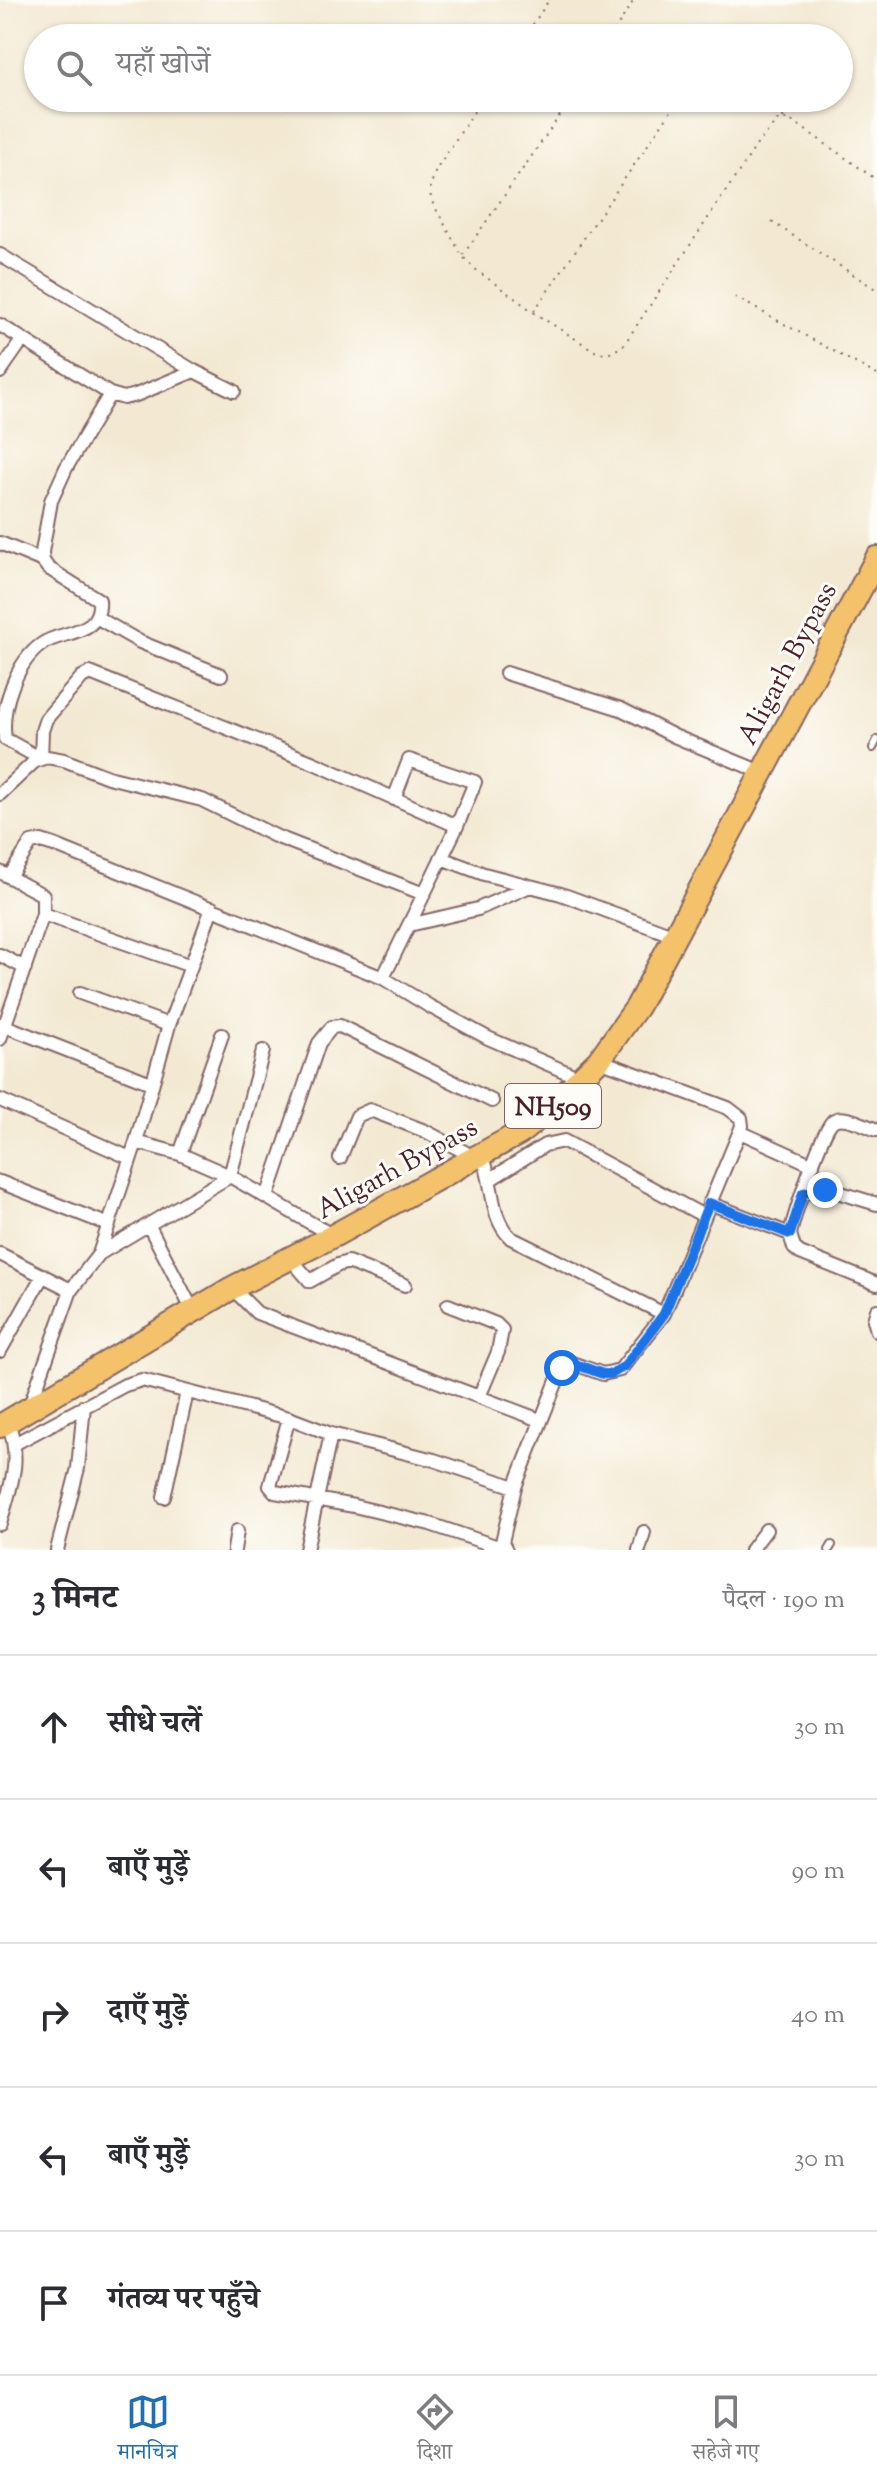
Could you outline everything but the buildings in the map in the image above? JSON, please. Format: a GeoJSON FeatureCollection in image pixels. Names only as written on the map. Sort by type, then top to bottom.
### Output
{"type":"FeatureCollection","features":[{"type":"Feature","properties":{"kind":"highway","name":"Aligarh Bypass"},"geometry":{"type":"LineString","coordinates":[[10,1431],[30,1405],[232,1288],[293,1264],[333,1236],[484,1165],[599,1060],[637,1007],[877,559]]}},
{"type":"Feature","properties":{"kind":"street"},"geometry":{"type":"LineString","coordinates":[[0,255],[194,371],[234,391]]}},
{"type":"Feature","properties":{"kind":"street"},"geometry":{"type":"LineString","coordinates":[[0,325],[110,394],[124,398],[194,371]]}},
{"type":"Feature","properties":{"kind":"street"},"geometry":{"type":"LineString","coordinates":[[0,372],[23,339]]}},
{"type":"Feature","properties":{"kind":"street"},"geometry":{"type":"LineString","coordinates":[[41,759],[5,739],[6,707],[16,679],[27,659],[40,645],[79,631],[96,617],[100,608],[99,600],[48,568],[42,552],[51,501],[66,468],[110,394]]}},
{"type":"Feature","properties":{"kind":"street"},"geometry":{"type":"LineString","coordinates":[[0,543],[43,561]]}},
{"type":"Feature","properties":{"kind":"street"},"geometry":{"type":"LineString","coordinates":[[96,617],[140,642],[221,675]]}},
{"type":"Feature","properties":{"kind":"street"},"geometry":{"type":"LineString","coordinates":[[41,759],[42,731],[46,719],[82,677],[90,673],[314,763],[457,826]]}},
{"type":"Feature","properties":{"kind":"street"},"geometry":{"type":"LineString","coordinates":[[506,673],[621,709],[674,736],[761,772]]}},
{"type":"Feature","properties":{"kind":"street"},"geometry":{"type":"LineString","coordinates":[[0,794],[26,767],[41,759],[64,760],[108,777],[202,800],[275,836],[424,894]]}},
{"type":"Feature","properties":{"kind":"street"},"geometry":{"type":"LineString","coordinates":[[383,978],[457,826],[475,782],[409,760],[394,799]]}},
{"type":"Feature","properties":{"kind":"street"},"geometry":{"type":"LineString","coordinates":[[151,1083],[2,1029],[43,914],[43,895],[5,874],[31,843],[41,841],[383,978],[488,1038],[580,1078]]}},
{"type":"Feature","properties":{"kind":"street"},"geometry":{"type":"LineString","coordinates":[[441,858],[484,874],[561,894],[675,936]]}},
{"type":"Feature","properties":{"kind":"street"},"geometry":{"type":"LineString","coordinates":[[409,925],[478,909],[530,886]]}},
{"type":"Feature","properties":{"kind":"street"},"geometry":{"type":"LineString","coordinates":[[30,1405],[71,1290],[99,1254],[136,1142],[169,1025],[212,908]]}},
{"type":"Feature","properties":{"kind":"street"},"geometry":{"type":"LineString","coordinates":[[43,914],[191,966]]}},
{"type":"Feature","properties":{"kind":"street"},"geometry":{"type":"LineString","coordinates":[[0,955],[25,968]]}},
{"type":"Feature","properties":{"kind":"street"},"geometry":{"type":"LineString","coordinates":[[80,993],[169,1025]]}},
{"type":"Feature","properties":{"kind":"street"},"geometry":{"type":"LineString","coordinates":[[267,1197],[319,1043],[332,1027],[340,1026],[492,1101]]}},
{"type":"Feature","properties":{"kind":"street"},"geometry":{"type":"LineString","coordinates":[[180,1154],[222,1035]]}},
{"type":"Feature","properties":{"kind":"street"},"geometry":{"type":"LineString","coordinates":[[99,1254],[230,1176],[263,1051]]}},
{"type":"Feature","properties":{"kind":"street"},"geometry":{"type":"LineString","coordinates":[[505,1550],[502,1542],[515,1487],[562,1368],[572,1363],[603,1374],[620,1370],[664,1314],[740,1132],[741,1118],[728,1108],[599,1060]]}},
{"type":"Feature","properties":{"kind":"street"},"geometry":{"type":"LineString","coordinates":[[0,1100],[130,1158]]}},
{"type":"Feature","properties":{"kind":"street"},"geometry":{"type":"LineString","coordinates":[[340,1158],[357,1116],[362,1111],[370,1110],[425,1131],[484,1165],[496,1215],[502,1229],[511,1238],[664,1314]]}},
{"type":"Feature","properties":{"kind":"street"},"geometry":{"type":"LineString","coordinates":[[877,1130],[849,1120],[835,1119],[827,1128],[790,1234],[794,1248],[800,1253],[877,1284]]}},
{"type":"Feature","properties":{"kind":"street"},"geometry":{"type":"LineString","coordinates":[[740,1132],[813,1165]]}},
{"type":"Feature","properties":{"kind":"street"},"geometry":{"type":"LineString","coordinates":[[484,1165],[564,1141],[704,1216]]}},
{"type":"Feature","properties":{"kind":"street"},"geometry":{"type":"LineString","coordinates":[[136,1142],[180,1154],[230,1176],[333,1236]]}},
{"type":"Feature","properties":{"kind":"street"},"geometry":{"type":"LineString","coordinates":[[0,1182],[109,1225]]}},
{"type":"Feature","properties":{"kind":"street"},"geometry":{"type":"LineString","coordinates":[[803,1193],[831,1190],[877,1204]]}},
{"type":"Feature","properties":{"kind":"street"},"geometry":{"type":"LineString","coordinates":[[709,1203],[790,1234]]}},
{"type":"Feature","properties":{"kind":"street"},"geometry":{"type":"LineString","coordinates":[[149,1226],[193,1311]]}},
{"type":"Feature","properties":{"kind":"street"},"geometry":{"type":"LineString","coordinates":[[0,1254],[71,1290]]}},
{"type":"Feature","properties":{"kind":"street"},"geometry":{"type":"LineString","coordinates":[[293,1264],[307,1279],[314,1281],[348,1262],[405,1285]]}},
{"type":"Feature","properties":{"kind":"street"},"geometry":{"type":"LineString","coordinates":[[0,1351],[43,1275]]}},
{"type":"Feature","properties":{"kind":"street"},"geometry":{"type":"LineString","coordinates":[[232,1288],[257,1313],[540,1420]]}},
{"type":"Feature","properties":{"kind":"street"},"geometry":{"type":"LineString","coordinates":[[448,1305],[496,1324],[502,1330],[498,1352],[479,1397]]}},
{"type":"Feature","properties":{"kind":"street"},"geometry":{"type":"LineString","coordinates":[[877,1310],[874,1320],[877,1331]]}},
{"type":"Feature","properties":{"kind":"street"},"geometry":{"type":"LineString","coordinates":[[0,1524],[17,1457],[10,1431],[84,1406],[142,1380],[289,1418],[331,1434],[434,1460],[515,1487]]}},
{"type":"Feature","properties":{"kind":"street"},"geometry":{"type":"LineString","coordinates":[[164,1497],[187,1392]]}},
{"type":"Feature","properties":{"kind":"street"},"geometry":{"type":"LineString","coordinates":[[57,1550],[78,1468],[84,1406]]}},
{"type":"Feature","properties":{"kind":"street"},"geometry":{"type":"LineString","coordinates":[[289,1418],[270,1486],[275,1492],[430,1524],[505,1550]]}},
{"type":"Feature","properties":{"kind":"street"},"geometry":{"type":"LineString","coordinates":[[306,1550],[331,1434]]}},
{"type":"Feature","properties":{"kind":"street"},"geometry":{"type":"LineString","coordinates":[[751,1550],[766,1530]]}},
{"type":"Feature","properties":{"kind":"street"},"geometry":{"type":"LineString","coordinates":[[234,1550],[237,1531]]}},
{"type":"Feature","properties":{"kind":"street"},"geometry":{"type":"LineString","coordinates":[[639,1550],[644,1532]]}},
{"type":"Feature","properties":{"kind":"lane"},"geometry":{"type":"LineString","coordinates":[[873,748],[877,740]]}},
{"type":"Feature","properties":{"kind":"path"},"geometry":{"type":"LineString","coordinates":[[533,24],[549,0]]}},
{"type":"Feature","properties":{"kind":"path"},"geometry":{"type":"LineString","coordinates":[[619,24],[634,0]]}},
{"type":"Feature","properties":{"kind":"path"},"geometry":{"type":"LineString","coordinates":[[474,112],[436,170],[430,187],[431,200],[462,256],[534,312],[598,353],[608,354],[623,346],[769,127],[778,120],[787,119]]}},
{"type":"Feature","properties":{"kind":"path"},"geometry":{"type":"LineString","coordinates":[[462,256],[562,112]]}},
{"type":"Feature","properties":{"kind":"path"},"geometry":{"type":"LineString","coordinates":[[534,312],[670,112]]}},
{"type":"Feature","properties":{"kind":"path"},"geometry":{"type":"LineString","coordinates":[[777,112],[877,180]]}},
{"type":"Feature","properties":{"kind":"path"},"geometry":{"type":"LineString","coordinates":[[772,222],[877,290]]}},
{"type":"Feature","properties":{"kind":"path"},"geometry":{"type":"LineString","coordinates":[[735,297],[877,375]]}},
{"type":"Feature","properties":{"kind":"route"},"geometry":{"type":"LineString","coordinates":[[562,1368],[572,1363],[611,1374],[625,1366],[664,1314],[709,1203],[790,1234],[803,1193],[825,1190]]}}]}
